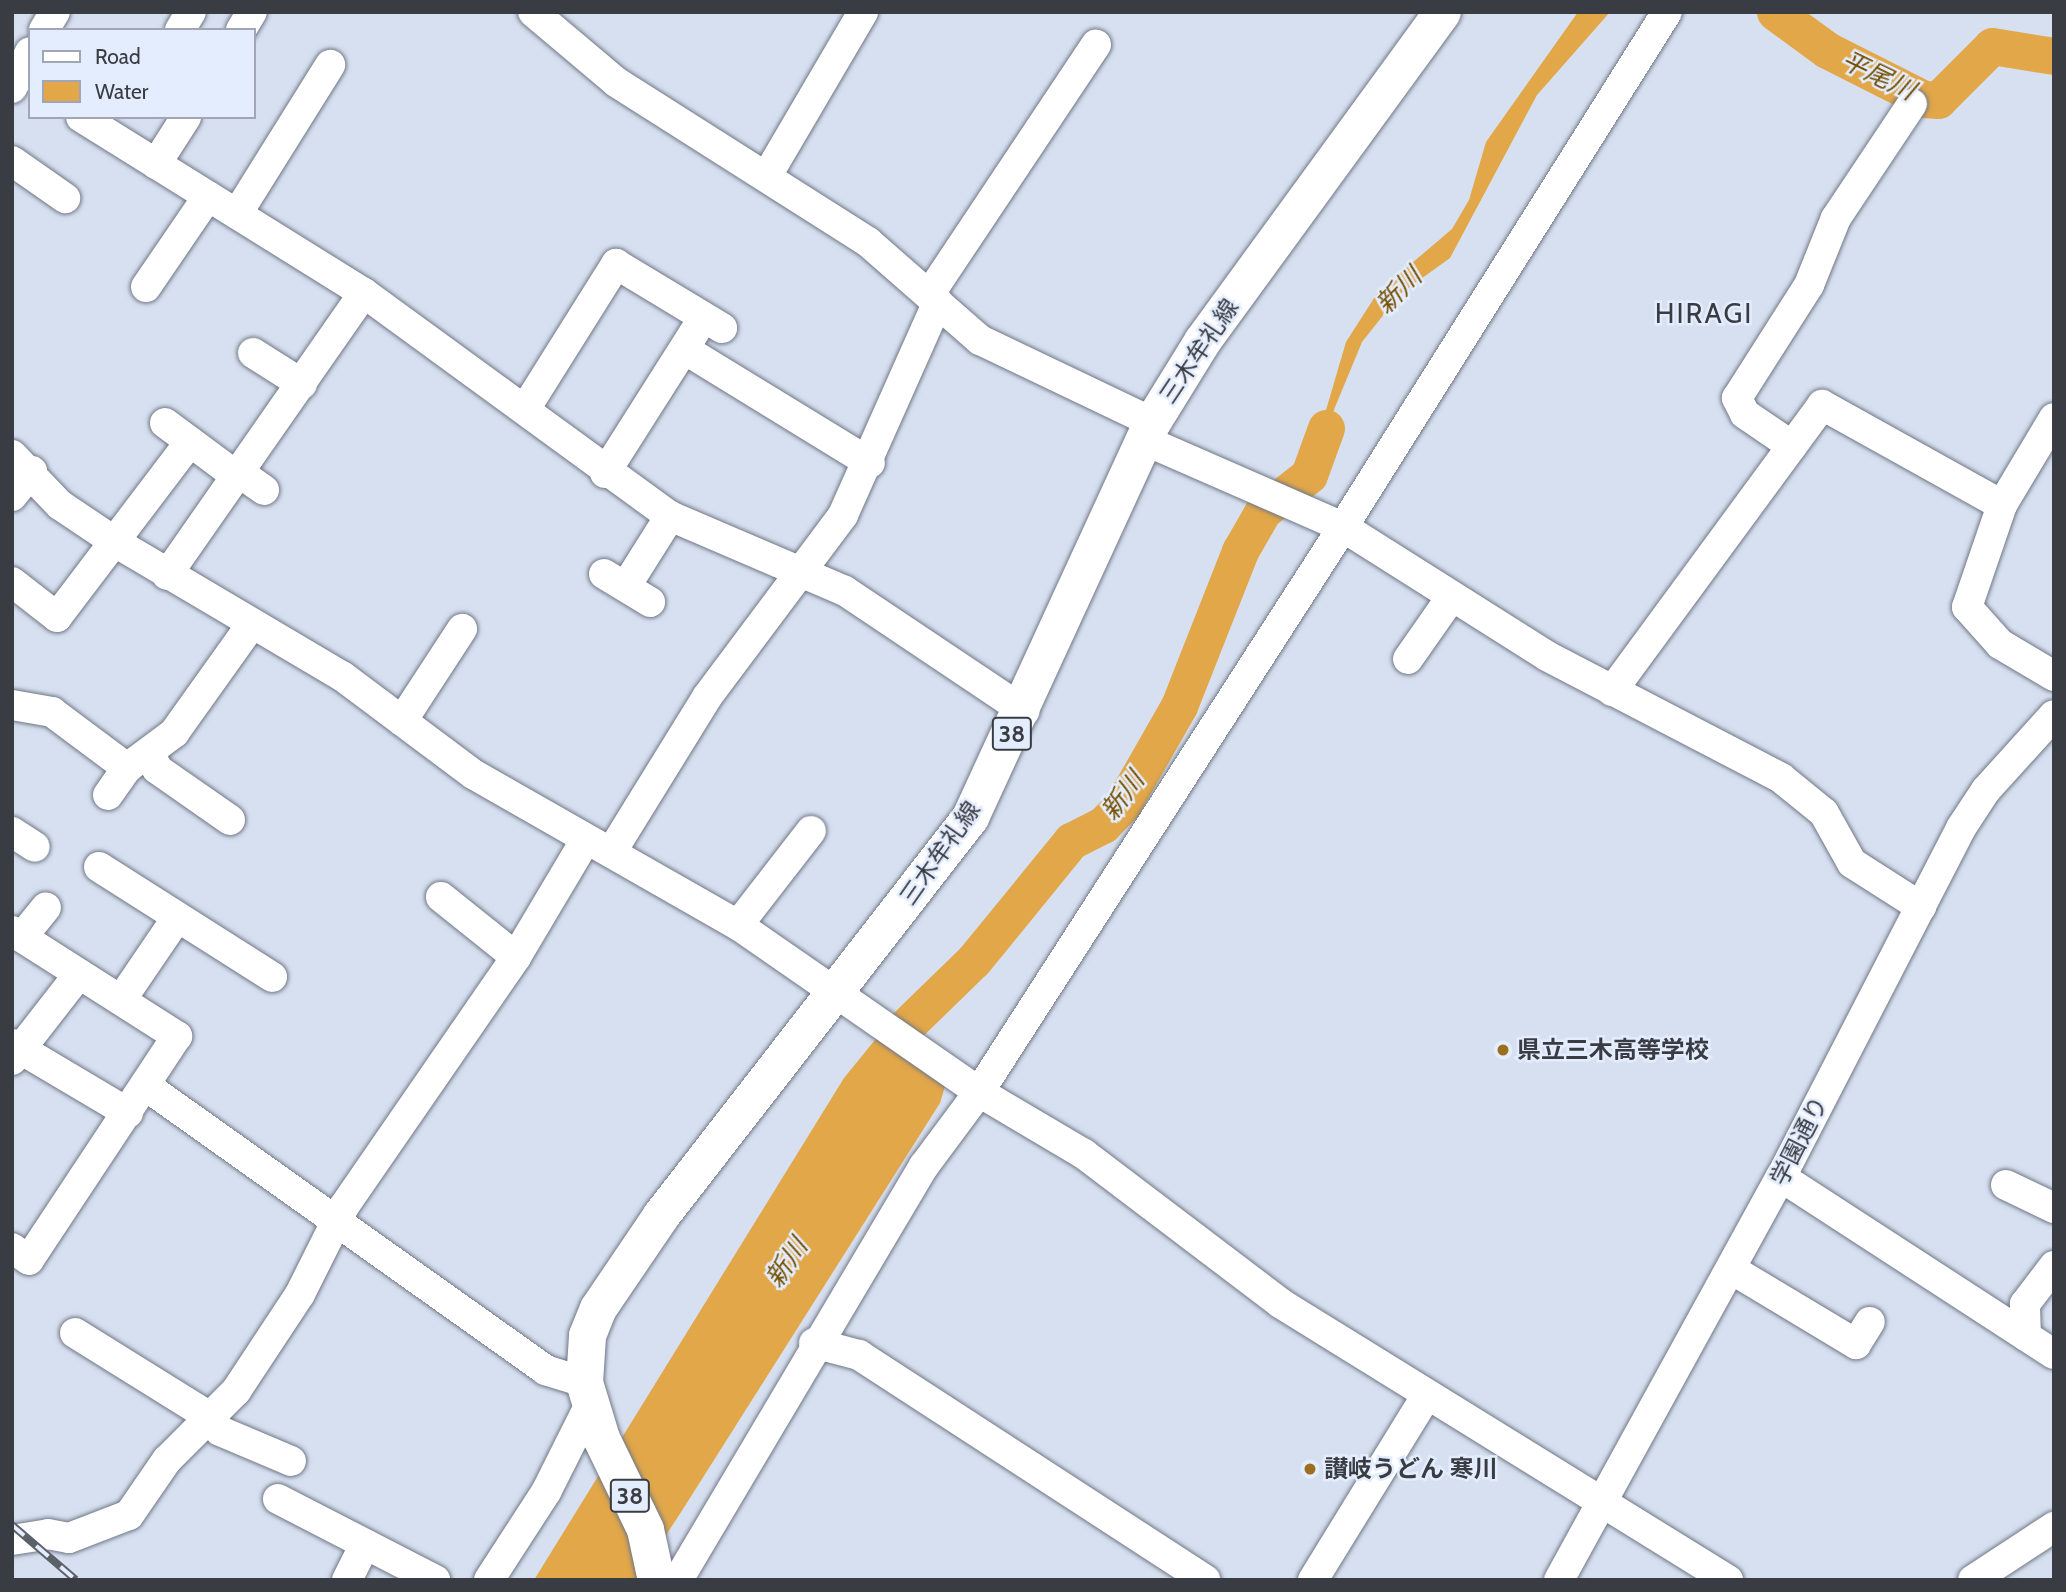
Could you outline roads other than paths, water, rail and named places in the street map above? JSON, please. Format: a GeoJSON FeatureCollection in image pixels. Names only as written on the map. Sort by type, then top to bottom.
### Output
{"type":"FeatureCollection","features":[{"type":"Feature","properties":{"kind":"main road","name":"三木牟礼線"},"geometry":{"type":"LineString","coordinates":[[663,1572],[601,1438],[587,1393],[587,1335],[624,1265],[849,1001],[970,817],[1024,711],[1148,431],[1202,341],[1442,12]]}},
{"type":"Feature","properties":{"kind":"street"},"geometry":{"type":"LineString","coordinates":[[45,28],[55,12]]}},
{"type":"Feature","properties":{"kind":"street"},"geometry":{"type":"LineString","coordinates":[[181,28],[191,12]]}},
{"type":"Feature","properties":{"kind":"street"},"geometry":{"type":"LineString","coordinates":[[242,28],[252,12]]}},
{"type":"Feature","properties":{"kind":"street"},"geometry":{"type":"LineString","coordinates":[[533,12],[616,82],[768,174],[868,242],[979,340],[1148,431],[1215,471],[1336,524],[1450,599],[1612,691],[1808,795],[1852,863],[1921,906]]}},
{"type":"Feature","properties":{"kind":"street"},"geometry":{"type":"LineString","coordinates":[[768,174],[863,12]]}},
{"type":"Feature","properties":{"kind":"street"},"geometry":{"type":"LineString","coordinates":[[663,1572],[814,1343],[924,1166],[979,1092],[1336,524],[1667,12]]}},
{"type":"Feature","properties":{"kind":"street"},"geometry":{"type":"LineString","coordinates":[[12,1540],[69,1538],[129,1515],[167,1460],[236,1391],[300,1294],[337,1224],[516,957],[796,571],[843,516],[870,463],[933,299],[1096,45]]}},
{"type":"Feature","properties":{"kind":"street"},"geometry":{"type":"LineString","coordinates":[[18,82],[28,57]]}},
{"type":"Feature","properties":{"kind":"street"},"geometry":{"type":"LineString","coordinates":[[237,214],[331,65]]}},
{"type":"Feature","properties":{"kind":"street"},"geometry":{"type":"LineString","coordinates":[[1792,446],[1745,415],[1737,398],[1809,285],[1836,218],[1912,104]]}},
{"type":"Feature","properties":{"kind":"street"},"geometry":{"type":"LineString","coordinates":[[84,119],[364,293],[527,406],[605,473],[670,516],[855,597],[1024,711]]}},
{"type":"Feature","properties":{"kind":"street"},"geometry":{"type":"LineString","coordinates":[[156,164],[185,119]]}},
{"type":"Feature","properties":{"kind":"street"},"geometry":{"type":"LineString","coordinates":[[12,161],[65,198]]}},
{"type":"Feature","properties":{"kind":"street"},"geometry":{"type":"LineString","coordinates":[[146,287],[208,196]]}},
{"type":"Feature","properties":{"kind":"street"},"geometry":{"type":"LineString","coordinates":[[527,406],[616,264],[713,323],[684,349],[605,473]]}},
{"type":"Feature","properties":{"kind":"street"},"geometry":{"type":"LineString","coordinates":[[167,575],[236,473],[304,394],[364,293]]}},
{"type":"Feature","properties":{"kind":"street"},"geometry":{"type":"LineString","coordinates":[[684,349],[870,463]]}},
{"type":"Feature","properties":{"kind":"street"},"geometry":{"type":"LineString","coordinates":[[253,353],[304,394]]}},
{"type":"Feature","properties":{"kind":"street"},"geometry":{"type":"LineString","coordinates":[[1612,691],[1822,405],[2002,505]]}},
{"type":"Feature","properties":{"kind":"street"},"geometry":{"type":"LineString","coordinates":[[2054,418],[2002,505],[1967,607],[2000,644],[2054,676]]}},
{"type":"Feature","properties":{"kind":"street"},"geometry":{"type":"LineString","coordinates":[[165,423],[264,490]]}},
{"type":"Feature","properties":{"kind":"street"},"geometry":{"type":"LineString","coordinates":[[12,582],[57,617],[190,442]]}},
{"type":"Feature","properties":{"kind":"street"},"geometry":{"type":"LineString","coordinates":[[22,463],[60,505],[115,542],[251,625],[342,676],[473,774],[738,925],[979,1092],[1084,1154],[1280,1303],[1728,1580]]}},
{"type":"Feature","properties":{"kind":"street"},"geometry":{"type":"LineString","coordinates":[[12,496],[22,463]]}},
{"type":"Feature","properties":{"kind":"street"},"geometry":{"type":"LineString","coordinates":[[627,588],[670,516]]}},
{"type":"Feature","properties":{"kind":"street"},"geometry":{"type":"LineString","coordinates":[[1408,659],[1450,599]]}},
{"type":"Feature","properties":{"kind":"street"},"geometry":{"type":"LineString","coordinates":[[108,795],[251,625]]}},
{"type":"Feature","properties":{"kind":"street"},"geometry":{"type":"LineString","coordinates":[[402,721],[462,629]]}},
{"type":"Feature","properties":{"kind":"street"},"geometry":{"type":"LineString","coordinates":[[12,705],[57,705],[139,761],[158,769],[230,820]]}},
{"type":"Feature","properties":{"kind":"street","name":"学園通り"},"geometry":{"type":"LineString","coordinates":[[1559,1580],[1604,1505],[1781,1177],[1921,906],[1986,789],[2054,715]]}},
{"type":"Feature","properties":{"kind":"street"},"geometry":{"type":"LineString","coordinates":[[738,925],[811,831]]}},
{"type":"Feature","properties":{"kind":"street"},"geometry":{"type":"LineString","coordinates":[[99,867],[176,919],[272,977]]}},
{"type":"Feature","properties":{"kind":"street"},"geometry":{"type":"LineString","coordinates":[[441,897],[516,957]]}},
{"type":"Feature","properties":{"kind":"street"},"geometry":{"type":"LineString","coordinates":[[12,1248],[29,1260],[177,1036],[17,934],[46,906]]}},
{"type":"Feature","properties":{"kind":"street"},"geometry":{"type":"LineString","coordinates":[[121,1000],[176,919]]}},
{"type":"Feature","properties":{"kind":"street"},"geometry":{"type":"LineString","coordinates":[[79,974],[15,1051],[128,1113]]}},
{"type":"Feature","properties":{"kind":"street"},"geometry":{"type":"LineString","coordinates":[[146,1086],[545,1370],[587,1393],[546,1492],[489,1580]]}},
{"type":"Feature","properties":{"kind":"street"},"geometry":{"type":"LineString","coordinates":[[1781,1177],[2054,1354]]}},
{"type":"Feature","properties":{"kind":"street"},"geometry":{"type":"LineString","coordinates":[[2006,1185],[2054,1208]]}},
{"type":"Feature","properties":{"kind":"street"},"geometry":{"type":"LineString","coordinates":[[2026,1336],[2025,1304],[2054,1266]]}},
{"type":"Feature","properties":{"kind":"street"},"geometry":{"type":"LineString","coordinates":[[1731,1269],[1856,1344],[1870,1322]]}},
{"type":"Feature","properties":{"kind":"street"},"geometry":{"type":"LineString","coordinates":[[75,1333],[210,1417],[220,1431],[291,1461]]}},
{"type":"Feature","properties":{"kind":"street"},"geometry":{"type":"LineString","coordinates":[[814,1343],[859,1355],[1205,1580]]}},
{"type":"Feature","properties":{"kind":"street"},"geometry":{"type":"LineString","coordinates":[[1313,1580],[1427,1395]]}},
{"type":"Feature","properties":{"kind":"street"},"geometry":{"type":"LineString","coordinates":[[278,1499],[435,1580]]}},
{"type":"Feature","properties":{"kind":"street"},"geometry":{"type":"LineString","coordinates":[[1973,1580],[2054,1527]]}},
{"type":"Feature","properties":{"kind":"street"},"geometry":{"type":"LineString","coordinates":[[347,1580],[365,1544]]}},
{"type":"Feature","properties":{"kind":"water"},"geometry":{"type":"Polygon","coordinates":[[[1578,12],[1610,12],[1537,95],[1450,258],[1400,294],[1362,342],[1307,475],[1346,342],[1378,292],[1452,229],[1469,200],[1486,142],[1578,12]]]}},
{"type":"Feature","properties":{"kind":"water"},"geometry":{"type":"Polygon","coordinates":[[[879,1035],[951,1066],[940,1103],[683,1509],[637,1580],[534,1580],[844,1078],[879,1035]]]}},
{"type":"Feature","properties":{"kind":"waterway","name":"平尾川"},"geometry":{"type":"LineString","coordinates":[[1775,12],[1827,50],[1924,99],[1938,100],[1992,46],[2054,56]]}},
{"type":"Feature","properties":{"kind":"waterway","name":"新川"},"geometry":{"type":"LineString","coordinates":[[892,1071],[902,1030],[974,960],[1071,841],[1103,825],[1123,804],[1179,706],[1240,551],[1263,511],[1309,475],[1326,428]]}},
{"type":"Feature","properties":{"kind":"railway"},"geometry":{"type":"LineString","coordinates":[[12,1525],[76,1580]]}},
{"type":"Feature","properties":{"kind":"place","name":"県立三木高等学校"},"geometry":{"type":"Point","coordinates":[1503,1050]}},
{"type":"Feature","properties":{"kind":"place","name":"讃岐うどん 寒川"},"geometry":{"type":"Point","coordinates":[1310,1469]}},
{"type":"Feature","properties":{"kind":"district","name":"HIRAGI"},"geometry":{"type":"Point","coordinates":[1704,313]}}]}
